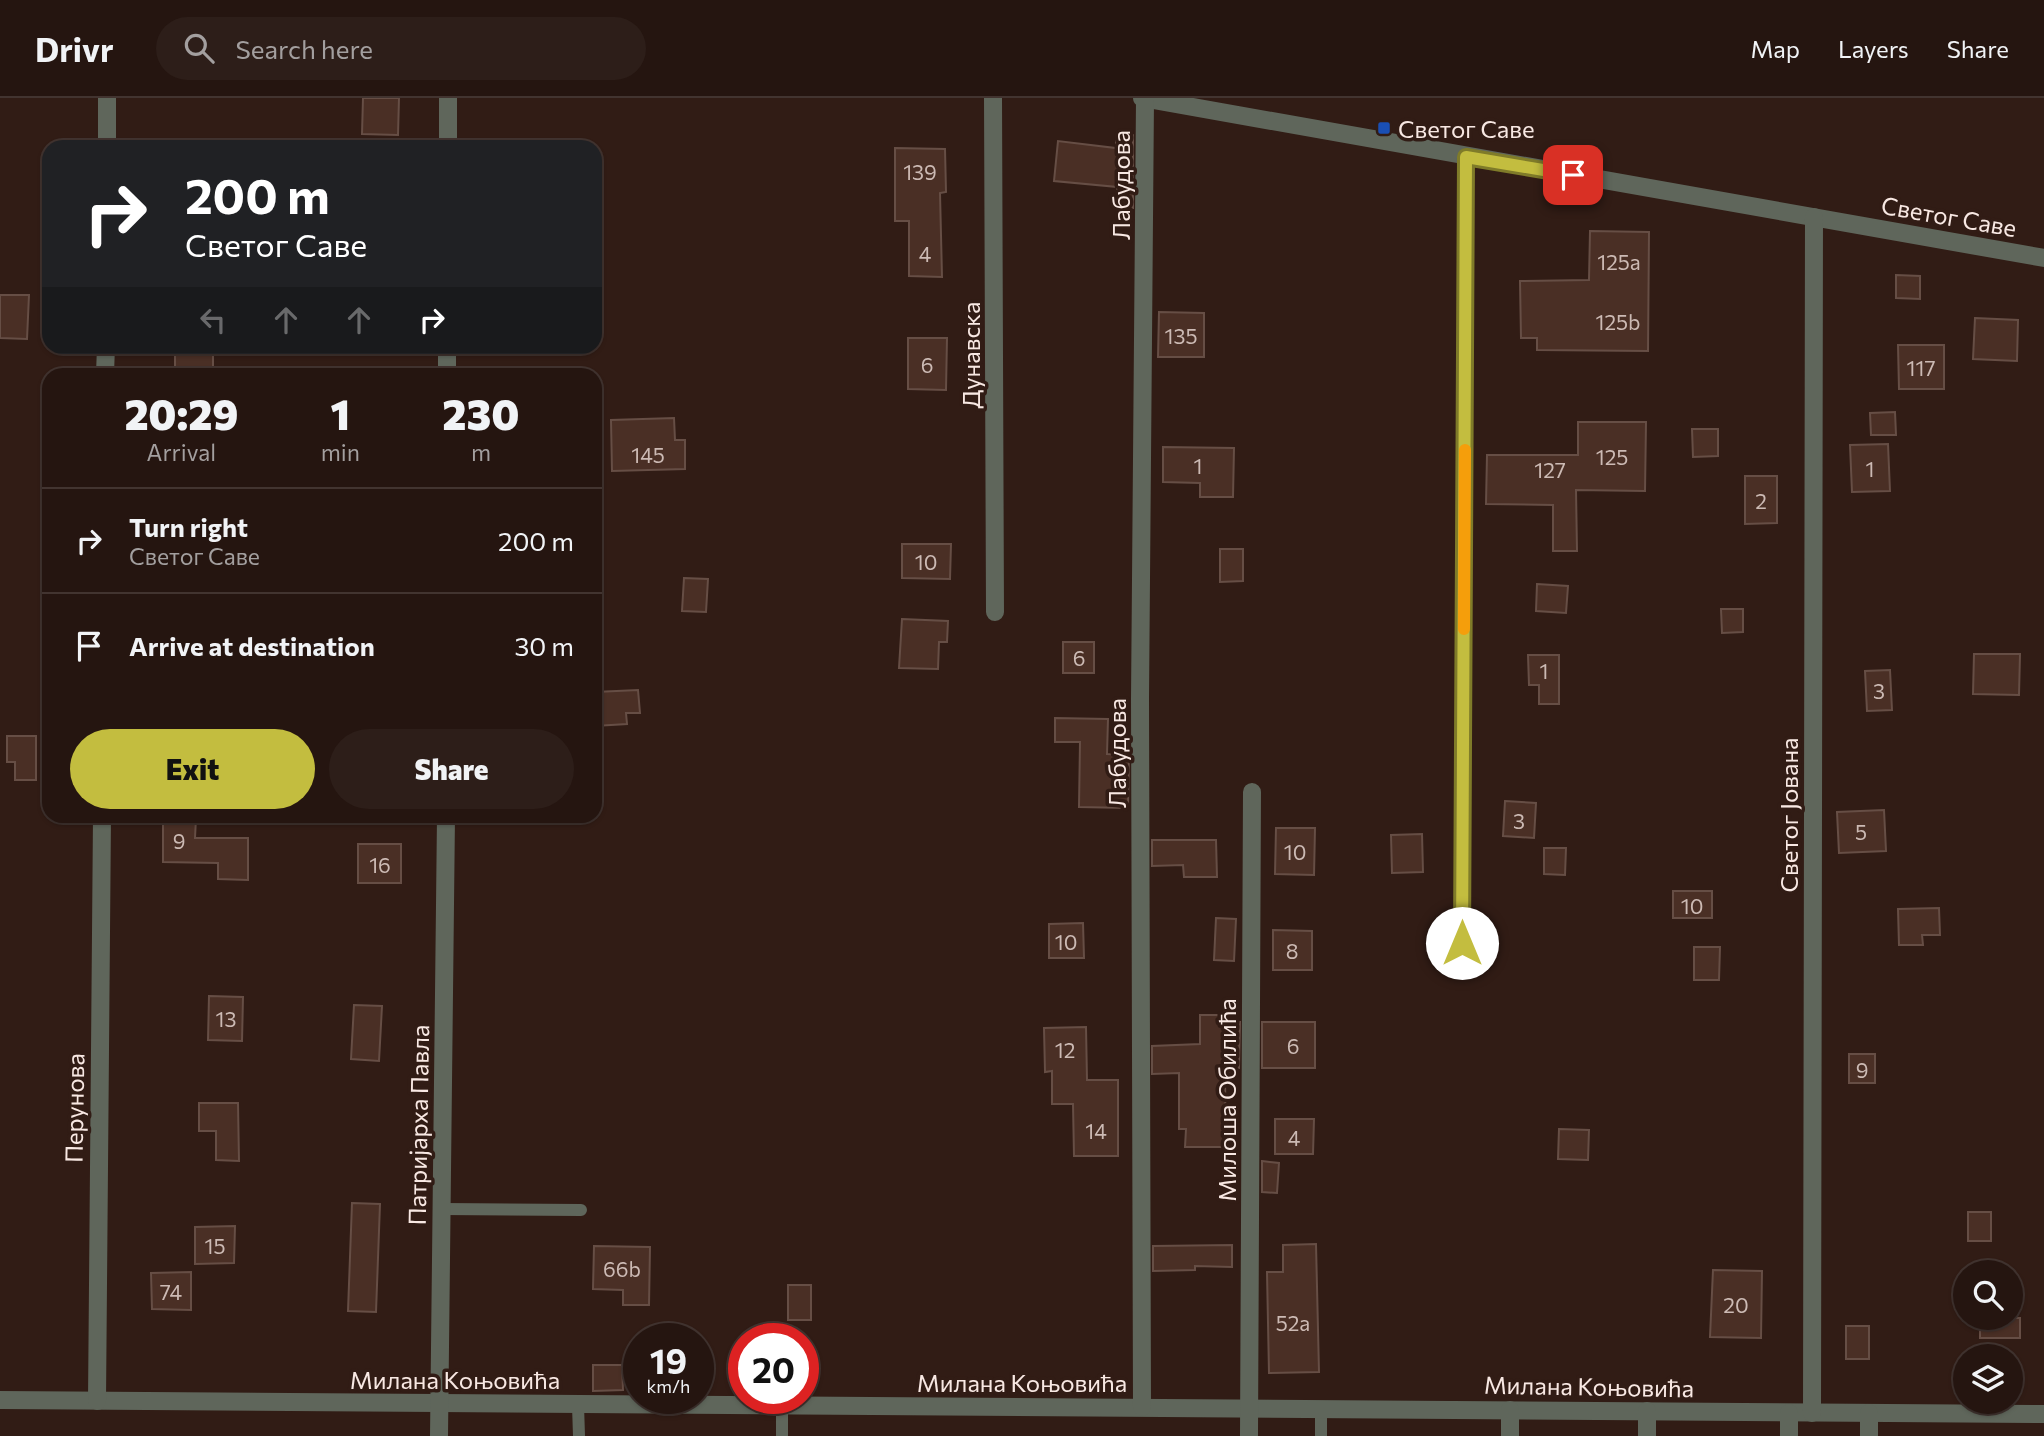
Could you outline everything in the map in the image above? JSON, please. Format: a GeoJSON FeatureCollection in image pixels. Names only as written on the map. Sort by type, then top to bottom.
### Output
{"type":"FeatureCollection","features":[{"type":"Feature","properties":{"kind":"street"},"geometry":{"type":"LineString","coordinates":[[107,98],[107,140]]}},
{"type":"Feature","properties":{"kind":"street"},"geometry":{"type":"LineString","coordinates":[[448,98],[448,140]]}},
{"type":"Feature","properties":{"kind":"street","name":"Дунавска"},"geometry":{"type":"LineString","coordinates":[[993,98],[995,612]]}},
{"type":"Feature","properties":{"kind":"street","name":"Светог Саве"},"geometry":{"type":"LineString","coordinates":[[1144,98],[2044,258]]}},
{"type":"Feature","properties":{"kind":"street","name":"Лабудова"},"geometry":{"type":"LineString","coordinates":[[1142,1407],[1140,699],[1144,98]]}},
{"type":"Feature","properties":{"kind":"street","name":"Светог Јована"},"geometry":{"type":"LineString","coordinates":[[1812,1413],[1814,217]]}},
{"type":"Feature","properties":{"kind":"street","name":"Милоша Обилића"},"geometry":{"type":"LineString","coordinates":[[1248,1436],[1252,792]]}},
{"type":"Feature","properties":{"kind":"street","name":"Перунова"},"geometry":{"type":"LineString","coordinates":[[97,1401],[102,823]]}},
{"type":"Feature","properties":{"kind":"street","name":"Патријарха Павла"},"geometry":{"type":"LineString","coordinates":[[439,1436],[446,823]]}},
{"type":"Feature","properties":{"kind":"street","name":"Милана Коњовића"},"geometry":{"type":"LineString","coordinates":[[0,1400],[728,1406]]}},
{"type":"Feature","properties":{"kind":"street","name":"Милана Коњовића"},"geometry":{"type":"LineString","coordinates":[[819,1406],[2044,1414]]}},
{"type":"Feature","properties":{"kind":"street"},"geometry":{"type":"LineString","coordinates":[[1510,1410],[1510,1436]]}},
{"type":"Feature","properties":{"kind":"street"},"geometry":{"type":"LineString","coordinates":[[1647,1411],[1647,1436]]}},
{"type":"Feature","properties":{"kind":"street"},"geometry":{"type":"LineString","coordinates":[[1788,1413],[1788,1436]]}},
{"type":"Feature","properties":{"kind":"street"},"geometry":{"type":"LineString","coordinates":[[1869,1413],[1869,1436]]}},
{"type":"Feature","properties":{"kind":"lane"},"geometry":{"type":"LineString","coordinates":[[1462,943],[1466,157]]}},
{"type":"Feature","properties":{"kind":"lane"},"geometry":{"type":"LineString","coordinates":[[442,1209],[581,1210]]}},
{"type":"Feature","properties":{"kind":"lane"},"geometry":{"type":"LineString","coordinates":[[578,1405],[579,1436]]}},
{"type":"Feature","properties":{"kind":"lane"},"geometry":{"type":"LineString","coordinates":[[1321,1408],[1321,1436]]}},
{"type":"Feature","properties":{"kind":"lane"},"geometry":{"type":"LineString","coordinates":[[782,1414],[782,1436]]}},
{"type":"Feature","properties":{"kind":"building"},"geometry":{"type":"Polygon","coordinates":[[[363,98],[399,98],[398,135],[362,134],[363,98]]]}},
{"type":"Feature","properties":{"kind":"building"},"geometry":{"type":"Polygon","coordinates":[[[1116,135],[1133,135],[1133,208],[1117,208],[1117,187],[1054,181],[1058,141],[1116,148],[1116,135]]]}},
{"type":"Feature","properties":{"kind":"building"},"geometry":{"type":"Polygon","coordinates":[[[895,148],[945,149],[946,192],[940,193],[942,277],[909,276],[909,221],[895,221],[895,148]]]}},
{"type":"Feature","properties":{"kind":"building"},"geometry":{"type":"Polygon","coordinates":[[[1590,231],[1649,232],[1648,351],[1537,350],[1537,338],[1521,338],[1520,281],[1589,280],[1590,231]]]}},
{"type":"Feature","properties":{"kind":"building"},"geometry":{"type":"Polygon","coordinates":[[[1896,275],[1920,276],[1920,299],[1896,298],[1896,275]]]}},
{"type":"Feature","properties":{"kind":"building"},"geometry":{"type":"Polygon","coordinates":[[[0,295],[29,295],[27,339],[0,338],[0,295]]]}},
{"type":"Feature","properties":{"kind":"building"},"geometry":{"type":"Polygon","coordinates":[[[1159,312],[1204,313],[1204,357],[1158,357],[1159,312]]]}},
{"type":"Feature","properties":{"kind":"building"},"geometry":{"type":"Polygon","coordinates":[[[1975,318],[2018,320],[2017,361],[1973,359],[1975,318]]]}},
{"type":"Feature","properties":{"kind":"building"},"geometry":{"type":"Polygon","coordinates":[[[908,338],[947,338],[946,390],[908,389],[908,338]]]}},
{"type":"Feature","properties":{"kind":"building"},"geometry":{"type":"Polygon","coordinates":[[[1898,345],[1944,345],[1944,389],[1899,389],[1898,345]]]}},
{"type":"Feature","properties":{"kind":"building"},"geometry":{"type":"Polygon","coordinates":[[[175,354],[213,354],[213,368],[175,368],[175,354]]]}},
{"type":"Feature","properties":{"kind":"building"},"geometry":{"type":"Polygon","coordinates":[[[1895,412],[1896,435],[1871,435],[1870,413],[1895,412]]]}},
{"type":"Feature","properties":{"kind":"building"},"geometry":{"type":"Polygon","coordinates":[[[674,418],[675,440],[685,440],[685,469],[612,471],[611,420],[674,418]]]}},
{"type":"Feature","properties":{"kind":"building"},"geometry":{"type":"Polygon","coordinates":[[[1578,422],[1646,422],[1645,491],[1576,490],[1577,551],[1553,551],[1553,505],[1486,504],[1487,455],[1578,455],[1578,422]]]}},
{"type":"Feature","properties":{"kind":"building"},"geometry":{"type":"Polygon","coordinates":[[[1692,429],[1718,429],[1718,456],[1693,457],[1692,429]]]}},
{"type":"Feature","properties":{"kind":"building"},"geometry":{"type":"Polygon","coordinates":[[[1888,444],[1890,491],[1852,492],[1850,445],[1888,444]]]}},
{"type":"Feature","properties":{"kind":"building"},"geometry":{"type":"Polygon","coordinates":[[[1163,447],[1234,448],[1233,497],[1200,497],[1200,483],[1163,482],[1163,447]]]}},
{"type":"Feature","properties":{"kind":"building"},"geometry":{"type":"Polygon","coordinates":[[[1745,476],[1777,476],[1777,523],[1745,524],[1745,476]]]}},
{"type":"Feature","properties":{"kind":"building"},"geometry":{"type":"Polygon","coordinates":[[[902,544],[951,544],[950,579],[902,578],[902,544]]]}},
{"type":"Feature","properties":{"kind":"building"},"geometry":{"type":"Polygon","coordinates":[[[1220,549],[1243,549],[1243,581],[1220,582],[1220,549]]]}},
{"type":"Feature","properties":{"kind":"building"},"geometry":{"type":"Polygon","coordinates":[[[684,578],[708,579],[706,612],[682,611],[684,578]]]}},
{"type":"Feature","properties":{"kind":"building"},"geometry":{"type":"Polygon","coordinates":[[[1537,584],[1568,586],[1566,613],[1536,611],[1537,584]]]}},
{"type":"Feature","properties":{"kind":"building"},"geometry":{"type":"Polygon","coordinates":[[[1721,609],[1743,609],[1743,632],[1722,633],[1721,609]]]}},
{"type":"Feature","properties":{"kind":"building"},"geometry":{"type":"Polygon","coordinates":[[[902,619],[948,621],[947,642],[939,642],[938,669],[899,668],[902,619]]]}},
{"type":"Feature","properties":{"kind":"building"},"geometry":{"type":"Polygon","coordinates":[[[1063,642],[1094,642],[1094,673],[1063,673],[1063,642]]]}},
{"type":"Feature","properties":{"kind":"building"},"geometry":{"type":"Polygon","coordinates":[[[1974,654],[2020,654],[2019,695],[1973,694],[1974,654]]]}},
{"type":"Feature","properties":{"kind":"building"},"geometry":{"type":"Polygon","coordinates":[[[1528,655],[1559,655],[1559,704],[1539,704],[1539,685],[1529,685],[1528,655]]]}},
{"type":"Feature","properties":{"kind":"building"},"geometry":{"type":"Polygon","coordinates":[[[1890,670],[1892,710],[1867,711],[1865,671],[1890,670]]]}},
{"type":"Feature","properties":{"kind":"building"},"geometry":{"type":"Polygon","coordinates":[[[638,690],[640,713],[626,713],[627,724],[602,726],[602,692],[638,690]]]}},
{"type":"Feature","properties":{"kind":"building"},"geometry":{"type":"Polygon","coordinates":[[[1055,718],[1108,719],[1107,754],[1129,755],[1128,808],[1079,807],[1080,742],[1055,742],[1055,718]]]}},
{"type":"Feature","properties":{"kind":"building"},"geometry":{"type":"Polygon","coordinates":[[[7,736],[36,736],[36,780],[15,780],[15,762],[7,762],[7,736]]]}},
{"type":"Feature","properties":{"kind":"building"},"geometry":{"type":"Polygon","coordinates":[[[1505,801],[1536,803],[1534,838],[1503,836],[1505,801]]]}},
{"type":"Feature","properties":{"kind":"building"},"geometry":{"type":"Polygon","coordinates":[[[1884,810],[1886,851],[1839,853],[1837,812],[1884,810]]]}},
{"type":"Feature","properties":{"kind":"building"},"geometry":{"type":"Polygon","coordinates":[[[163,823],[196,823],[195,838],[248,838],[248,880],[218,879],[218,863],[163,862],[163,823]]]}},
{"type":"Feature","properties":{"kind":"building"},"geometry":{"type":"Polygon","coordinates":[[[1276,828],[1315,828],[1314,875],[1275,874],[1276,828]]]}},
{"type":"Feature","properties":{"kind":"building"},"geometry":{"type":"Polygon","coordinates":[[[1422,834],[1423,872],[1392,873],[1391,835],[1422,834]]]}},
{"type":"Feature","properties":{"kind":"building"},"geometry":{"type":"Polygon","coordinates":[[[1152,840],[1216,840],[1217,877],[1184,877],[1183,865],[1152,866],[1152,840]]]}},
{"type":"Feature","properties":{"kind":"building"},"geometry":{"type":"Polygon","coordinates":[[[358,844],[401,844],[401,883],[358,883],[358,844]]]}},
{"type":"Feature","properties":{"kind":"building"},"geometry":{"type":"Polygon","coordinates":[[[1544,848],[1566,848],[1565,875],[1544,874],[1544,848]]]}},
{"type":"Feature","properties":{"kind":"building"},"geometry":{"type":"Polygon","coordinates":[[[1673,891],[1712,891],[1712,918],[1673,918],[1673,891]]]}},
{"type":"Feature","properties":{"kind":"building"},"geometry":{"type":"Polygon","coordinates":[[[1939,908],[1940,935],[1922,935],[1923,945],[1899,945],[1898,909],[1939,908]]]}},
{"type":"Feature","properties":{"kind":"building"},"geometry":{"type":"Polygon","coordinates":[[[1216,918],[1236,919],[1234,961],[1214,960],[1216,918]]]}},
{"type":"Feature","properties":{"kind":"building"},"geometry":{"type":"Polygon","coordinates":[[[1083,923],[1084,958],[1049,958],[1049,924],[1083,923]]]}},
{"type":"Feature","properties":{"kind":"building"},"geometry":{"type":"Polygon","coordinates":[[[1273,930],[1312,931],[1312,970],[1273,970],[1273,930]]]}},
{"type":"Feature","properties":{"kind":"building"},"geometry":{"type":"Polygon","coordinates":[[[1694,947],[1720,947],[1719,980],[1694,980],[1694,947]]]}},
{"type":"Feature","properties":{"kind":"building"},"geometry":{"type":"Polygon","coordinates":[[[209,996],[243,997],[242,1041],[208,1040],[209,996]]]}},
{"type":"Feature","properties":{"kind":"building"},"geometry":{"type":"Polygon","coordinates":[[[354,1005],[382,1006],[379,1061],[351,1059],[354,1005]]]}},
{"type":"Feature","properties":{"kind":"building"},"geometry":{"type":"Polygon","coordinates":[[[1200,1015],[1234,1015],[1234,1022],[1240,1022],[1239,1068],[1235,1068],[1235,1079],[1225,1079],[1226,1147],[1185,1147],[1186,1129],[1179,1129],[1179,1073],[1152,1074],[1152,1046],[1200,1044],[1200,1015]]]}},
{"type":"Feature","properties":{"kind":"building"},"geometry":{"type":"Polygon","coordinates":[[[1262,1022],[1315,1022],[1315,1068],[1262,1068],[1262,1022]]]}},
{"type":"Feature","properties":{"kind":"building"},"geometry":{"type":"Polygon","coordinates":[[[1086,1027],[1087,1080],[1118,1080],[1118,1156],[1074,1156],[1073,1104],[1052,1104],[1052,1071],[1045,1072],[1044,1028],[1086,1027]]]}},
{"type":"Feature","properties":{"kind":"building"},"geometry":{"type":"Polygon","coordinates":[[[1849,1054],[1875,1054],[1875,1083],[1849,1083],[1849,1054]]]}},
{"type":"Feature","properties":{"kind":"building"},"geometry":{"type":"Polygon","coordinates":[[[199,1103],[238,1103],[239,1161],[216,1160],[216,1131],[199,1131],[199,1103]]]}},
{"type":"Feature","properties":{"kind":"building"},"geometry":{"type":"Polygon","coordinates":[[[1275,1119],[1314,1119],[1313,1154],[1275,1154],[1275,1119]]]}},
{"type":"Feature","properties":{"kind":"building"},"geometry":{"type":"Polygon","coordinates":[[[1559,1129],[1589,1130],[1588,1160],[1558,1159],[1559,1129]]]}},
{"type":"Feature","properties":{"kind":"building"},"geometry":{"type":"Polygon","coordinates":[[[1262,1161],[1279,1163],[1277,1193],[1262,1192],[1262,1161]]]}},
{"type":"Feature","properties":{"kind":"building"},"geometry":{"type":"Polygon","coordinates":[[[352,1203],[380,1204],[376,1312],[348,1311],[352,1203]]]}},
{"type":"Feature","properties":{"kind":"building"},"geometry":{"type":"Polygon","coordinates":[[[1968,1212],[1991,1212],[1991,1241],[1968,1241],[1968,1212]]]}},
{"type":"Feature","properties":{"kind":"building"},"geometry":{"type":"Polygon","coordinates":[[[235,1226],[234,1263],[195,1264],[195,1227],[235,1226]]]}},
{"type":"Feature","properties":{"kind":"building"},"geometry":{"type":"Polygon","coordinates":[[[1316,1244],[1319,1372],[1269,1373],[1267,1272],[1283,1272],[1283,1245],[1316,1244]]]}},
{"type":"Feature","properties":{"kind":"building"},"geometry":{"type":"Polygon","coordinates":[[[1232,1245],[1232,1267],[1195,1266],[1195,1270],[1153,1271],[1153,1246],[1232,1245]]]}},
{"type":"Feature","properties":{"kind":"building"},"geometry":{"type":"Polygon","coordinates":[[[594,1246],[650,1247],[649,1305],[623,1305],[623,1290],[593,1289],[594,1246]]]}},
{"type":"Feature","properties":{"kind":"building"},"geometry":{"type":"Polygon","coordinates":[[[1713,1270],[1762,1271],[1761,1338],[1710,1337],[1713,1270]]]}},
{"type":"Feature","properties":{"kind":"building"},"geometry":{"type":"Polygon","coordinates":[[[191,1272],[191,1310],[152,1309],[151,1273],[191,1272]]]}},
{"type":"Feature","properties":{"kind":"building"},"geometry":{"type":"Polygon","coordinates":[[[788,1285],[811,1285],[811,1320],[788,1320],[788,1285]]]}},
{"type":"Feature","properties":{"kind":"building"},"geometry":{"type":"Polygon","coordinates":[[[1846,1326],[1869,1326],[1869,1359],[1846,1359],[1846,1326]]]}},
{"type":"Feature","properties":{"kind":"building"},"geometry":{"type":"Polygon","coordinates":[[[1980,1330],[2020,1330],[2020,1338],[1980,1338],[1980,1330]]]}},
{"type":"Feature","properties":{"kind":"building"},"geometry":{"type":"Polygon","coordinates":[[[593,1365],[622,1365],[623,1390],[593,1391],[593,1365]]]}},
{"type":"Feature","properties":{"kind":"slow traffic"},"geometry":{"type":"LineString","coordinates":[[1464,629],[1465,450]]}},
{"type":"Feature","properties":{"kind":"place","name":"Светог Саве"},"geometry":{"type":"Point","coordinates":[1384,128]}},
{"type":"Feature","properties":{"kind":"route"},"geometry":{"type":"LineString","coordinates":[[1462,943],[1466,157],[1573,175]]}}]}
